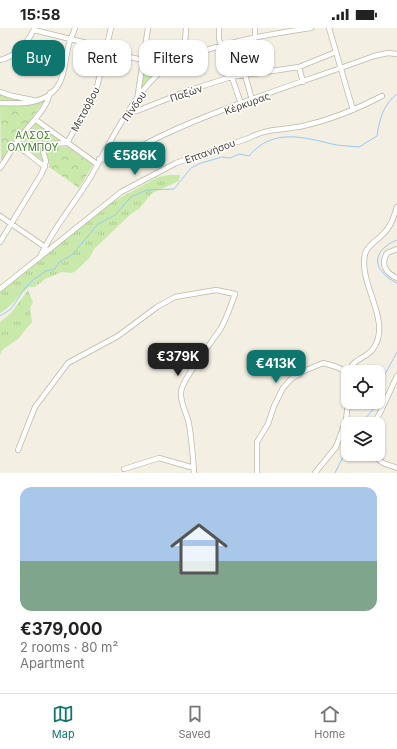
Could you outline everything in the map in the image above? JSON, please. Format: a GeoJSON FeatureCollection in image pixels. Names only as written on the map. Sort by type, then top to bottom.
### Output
{"type":"FeatureCollection","features":[{"type":"Feature","properties":{"kind":"street"},"geometry":{"type":"LineString","coordinates":[[0,103],[21,104],[37,100],[50,93],[59,83],[75,28]]}},
{"type":"Feature","properties":{"kind":"street","name":"Μετσόβου"},"geometry":{"type":"LineString","coordinates":[[109,40],[111,28]]}},
{"type":"Feature","properties":{"kind":"street"},"geometry":{"type":"LineString","coordinates":[[146,40],[148,28]]}},
{"type":"Feature","properties":{"kind":"street"},"geometry":{"type":"LineString","coordinates":[[185,40],[186,28]]}},
{"type":"Feature","properties":{"kind":"street"},"geometry":{"type":"LineString","coordinates":[[219,28],[219,40]]}},
{"type":"Feature","properties":{"kind":"street"},"geometry":{"type":"LineString","coordinates":[[255,28],[255,38]]}},
{"type":"Feature","properties":{"kind":"street","name":"Πίνδου"},"geometry":{"type":"LineString","coordinates":[[247,40],[289,30],[311,28]]}},
{"type":"Feature","properties":{"kind":"street"},"geometry":{"type":"LineString","coordinates":[[329,28],[353,110]]}},
{"type":"Feature","properties":{"kind":"street"},"geometry":{"type":"LineString","coordinates":[[0,60],[17,52],[34,29],[77,40]]}},
{"type":"Feature","properties":{"kind":"street","name":"Παξών"},"geometry":{"type":"LineString","coordinates":[[274,70],[299,66],[336,52]]}},
{"type":"Feature","properties":{"kind":"street","name":"Κέρκυρας"},"geometry":{"type":"LineString","coordinates":[[98,161],[107,160],[123,154],[182,126],[252,100],[378,55],[397,54]]}},
{"type":"Feature","properties":{"kind":"street"},"geometry":{"type":"LineString","coordinates":[[299,66],[303,82]]}},
{"type":"Feature","properties":{"kind":"street","name":"Μετσόβου"},"geometry":{"type":"LineString","coordinates":[[67,143],[96,91],[100,76]]}},
{"type":"Feature","properties":{"kind":"street"},"geometry":{"type":"LineString","coordinates":[[137,100],[141,76]]}},
{"type":"Feature","properties":{"kind":"street","name":"Πίνδου"},"geometry":{"type":"LineString","coordinates":[[40,256],[129,112],[157,76]]}},
{"type":"Feature","properties":{"kind":"street","name":"Παξών"},"geometry":{"type":"LineString","coordinates":[[129,112],[137,111],[187,91],[238,76]]}},
{"type":"Feature","properties":{"kind":"street"},"geometry":{"type":"LineString","coordinates":[[245,76],[252,100]]}},
{"type":"Feature","properties":{"kind":"street"},"geometry":{"type":"LineString","coordinates":[[231,77],[241,104]]}},
{"type":"Feature","properties":{"kind":"street"},"geometry":{"type":"LineString","coordinates":[[0,92],[18,98],[37,100]]}},
{"type":"Feature","properties":{"kind":"street"},"geometry":{"type":"LineString","coordinates":[[0,168],[25,131],[36,120],[47,103],[50,93]]}},
{"type":"Feature","properties":{"kind":"street","name":"Επτανήσου"},"geometry":{"type":"LineString","coordinates":[[0,288],[115,196],[172,165],[249,138],[257,133],[304,126],[353,110],[382,96]]}},
{"type":"Feature","properties":{"kind":"street"},"geometry":{"type":"LineString","coordinates":[[36,120],[67,143],[98,161]]}},
{"type":"Feature","properties":{"kind":"street"},"geometry":{"type":"LineString","coordinates":[[0,242],[40,178],[45,166],[44,147],[49,144],[67,143]]}},
{"type":"Feature","properties":{"kind":"street"},"geometry":{"type":"LineString","coordinates":[[15,146],[45,166]]}},
{"type":"Feature","properties":{"kind":"street"},"geometry":{"type":"LineString","coordinates":[[352,365],[374,348],[379,330],[379,322],[365,276],[365,258],[368,247],[384,234],[392,221],[397,207]]}},
{"type":"Feature","properties":{"kind":"street"},"geometry":{"type":"LineString","coordinates":[[0,216],[45,247]]}},
{"type":"Feature","properties":{"kind":"street"},"geometry":{"type":"LineString","coordinates":[[397,249],[387,253],[384,263],[386,270],[397,278]]}},
{"type":"Feature","properties":{"kind":"street"},"geometry":{"type":"LineString","coordinates":[[18,450],[35,407],[68,363],[118,336],[161,304],[175,297],[216,290],[228,291],[235,294],[221,327],[182,386],[180,392],[189,423],[194,470],[159,458],[124,469]]}},
{"type":"Feature","properties":{"kind":"street"},"geometry":{"type":"LineString","coordinates":[[257,473],[257,442],[268,424],[274,406],[283,388],[291,379],[304,371],[323,363],[341,369]]}},
{"type":"Feature","properties":{"kind":"street"},"geometry":{"type":"LineString","coordinates":[[378,417],[397,376]]}},
{"type":"Feature","properties":{"kind":"street"},"geometry":{"type":"LineString","coordinates":[[315,473],[336,447],[346,420],[347,409]]}},
{"type":"Feature","properties":{"kind":"street"},"geometry":{"type":"LineString","coordinates":[[380,461],[397,468]]}},
{"type":"Feature","properties":{"kind":"green space"},"geometry":{"type":"Polygon","coordinates":[[[142,76],[158,76],[140,93],[142,76]]]}},
{"type":"Feature","properties":{"kind":"green space","name":"ΑΛΣΟΣ ΟΛΥΜΠΟΥ"},"geometry":{"type":"Polygon","coordinates":[[[0,94],[23,102],[0,100],[0,94]]]}},
{"type":"Feature","properties":{"kind":"green space","name":"ΑΛΣΟΣ ΟΛΥΜΠΟΥ"},"geometry":{"type":"Polygon","coordinates":[[[46,98],[1,161],[0,105],[18,106],[35,103],[46,98]]]}},
{"type":"Feature","properties":{"kind":"green space","name":"ΑΛΣΟΣ ΟΛΥΜΠΟΥ"},"geometry":{"type":"Polygon","coordinates":[[[36,123],[61,141],[48,141],[41,147],[43,161],[18,144],[36,123]]]}},
{"type":"Feature","properties":{"kind":"green space","name":"ΑΛΣΟΣ ΟΛΥΜΠΟΥ"},"geometry":{"type":"Polygon","coordinates":[[[52,146],[68,147],[93,165],[79,188],[49,167],[47,149],[52,146]]]}},
{"type":"Feature","properties":{"kind":"green space"},"geometry":{"type":"Polygon","coordinates":[[[180,175],[179,181],[152,193],[139,209],[132,213],[94,249],[90,257],[77,270],[72,273],[62,272],[45,279],[35,287],[29,287],[8,308],[0,313],[0,292],[107,205],[158,177],[180,175]]]}},
{"type":"Feature","properties":{"kind":"green space"},"geometry":{"type":"Polygon","coordinates":[[[28,290],[33,302],[30,308],[32,322],[18,339],[2,350],[0,355],[0,322],[11,313],[28,290]]]}},
{"type":"Feature","properties":{"kind":"waterway"},"geometry":{"type":"LineString","coordinates":[[0,316],[11,309],[25,288],[34,279],[46,271],[55,269],[59,262],[72,255],[98,224],[115,215],[131,197],[147,190],[174,189],[191,168],[201,163],[222,157],[230,158],[239,154],[249,156],[258,147],[268,141],[278,138],[299,137],[335,145],[359,147],[377,136],[379,124],[385,107],[397,94]]}},
{"type":"Feature","properties":{"kind":"waterway"},"geometry":{"type":"LineString","coordinates":[[397,240],[382,250],[378,261],[379,267],[383,273],[397,283]]}},
{"type":"Feature","properties":{"kind":"waterway"},"geometry":{"type":"LineString","coordinates":[[385,374],[397,352]]}},
{"type":"Feature","properties":{"kind":"waterway"},"geometry":{"type":"LineString","coordinates":[[367,417],[373,409]]}},
{"type":"Feature","properties":{"kind":"waterway"},"geometry":{"type":"LineString","coordinates":[[335,473],[341,461]]}}]}
